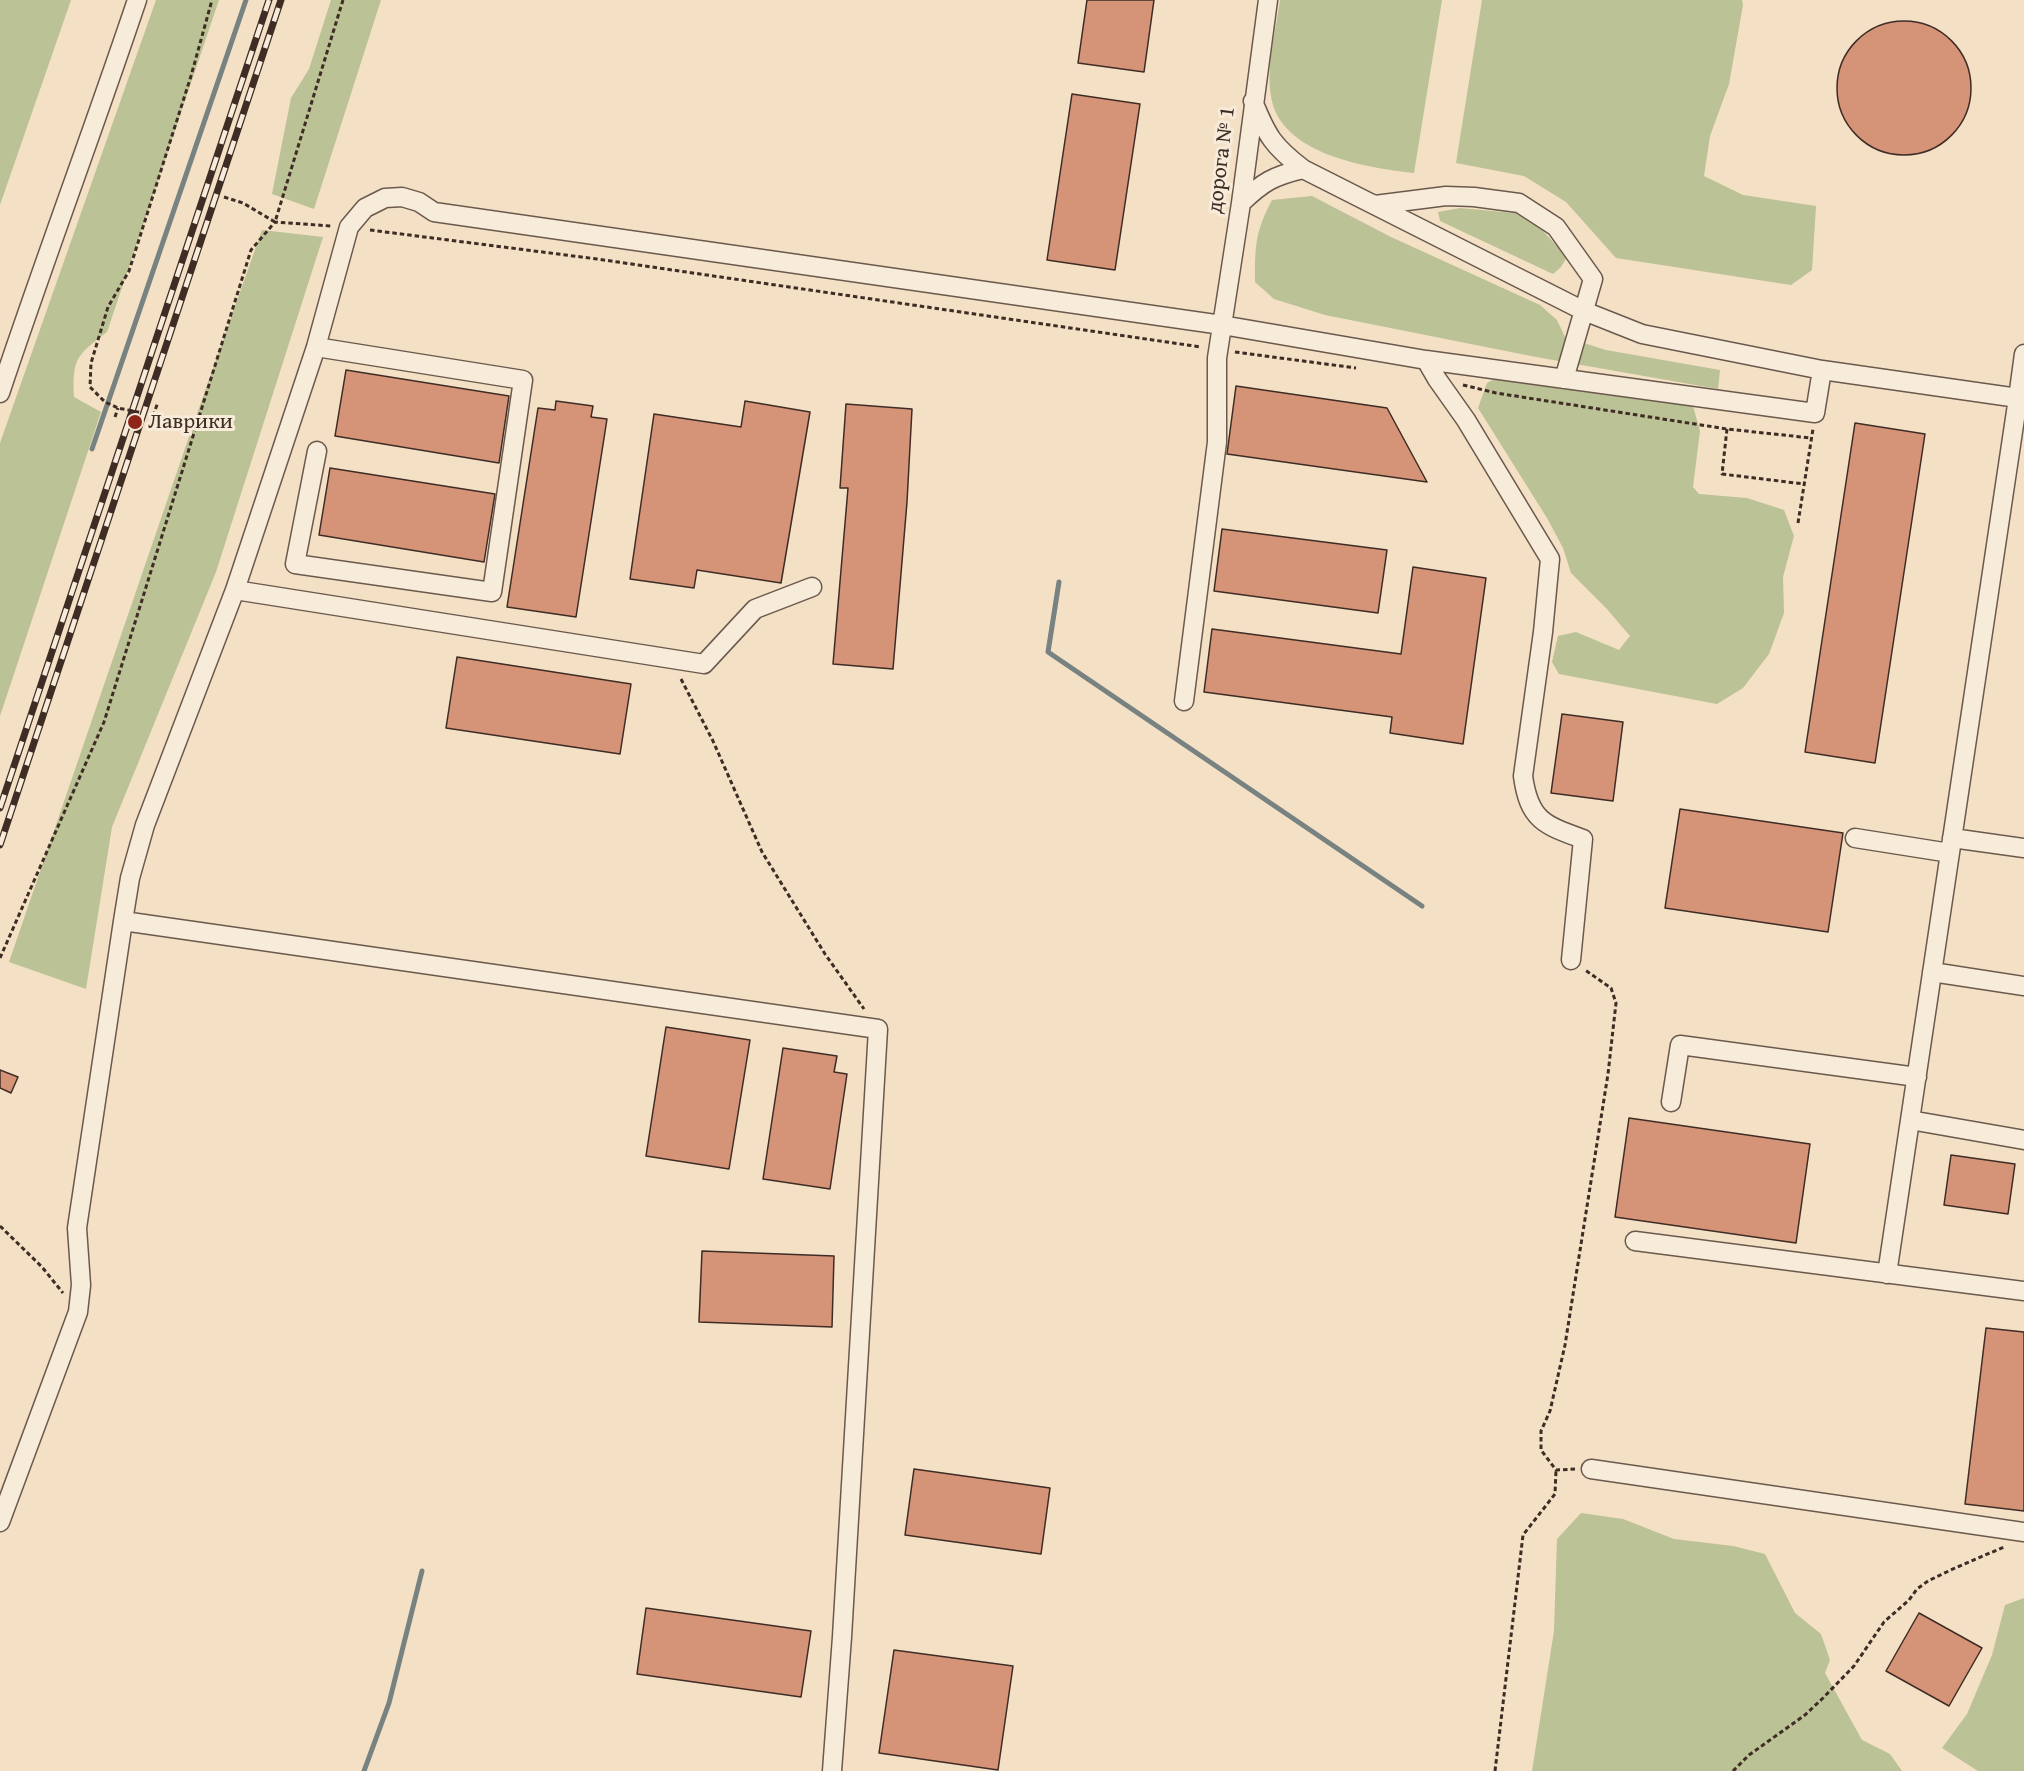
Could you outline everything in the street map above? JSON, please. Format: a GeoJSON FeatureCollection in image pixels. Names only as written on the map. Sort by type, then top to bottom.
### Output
{"type":"FeatureCollection","features":[{"type":"Feature","properties":{"kind":"street"},"geometry":{"type":"LineString","coordinates":[[0,393],[137,0]]}},
{"type":"Feature","properties":{"kind":"street","name":"дорога № 1"},"geometry":{"type":"LineString","coordinates":[[1184,701],[1216,442],[1218,350],[1241,203],[1268,0]]}},
{"type":"Feature","properties":{"kind":"street"},"geometry":{"type":"LineString","coordinates":[[1253,101],[1264,129],[1281,152],[1303,169],[1584,311],[1642,334],[1822,370],[2018,398]]}},
{"type":"Feature","properties":{"kind":"street"},"geometry":{"type":"LineString","coordinates":[[1241,203],[1265,182],[1279,175],[1303,169]]}},
{"type":"Feature","properties":{"kind":"street"},"geometry":{"type":"LineString","coordinates":[[1375,205],[1446,196],[1474,197],[1520,203],[1556,227],[1593,279],[1564,379]]}},
{"type":"Feature","properties":{"kind":"street"},"geometry":{"type":"LineString","coordinates":[[0,1522],[78,1312],[81,1285],[77,1228],[130,878],[145,825],[236,590],[316,347],[350,227],[364,208],[385,198],[402,197],[419,202],[434,212],[1222,325],[1426,360],[1815,413],[1822,370]]}},
{"type":"Feature","properties":{"kind":"street"},"geometry":{"type":"LineString","coordinates":[[316,347],[523,380],[492,592],[295,564],[317,451]]}},
{"type":"Feature","properties":{"kind":"street"},"geometry":{"type":"LineString","coordinates":[[1887,1274],[2024,354]]}},
{"type":"Feature","properties":{"kind":"street"},"geometry":{"type":"LineString","coordinates":[[1426,360],[1466,420],[1550,559],[1543,632],[1523,776],[1526,795],[1534,812],[1556,829],[1583,839],[1571,960]]}},
{"type":"Feature","properties":{"kind":"street"},"geometry":{"type":"LineString","coordinates":[[236,590],[704,664],[755,609],[812,587]]}},
{"type":"Feature","properties":{"kind":"street"},"geometry":{"type":"LineString","coordinates":[[1855,838],[2024,848]]}},
{"type":"Feature","properties":{"kind":"street"},"geometry":{"type":"LineString","coordinates":[[123,921],[878,1029],[843,1637],[832,1771]]}},
{"type":"Feature","properties":{"kind":"street"},"geometry":{"type":"LineString","coordinates":[[1932,972],[2024,986]]}},
{"type":"Feature","properties":{"kind":"street"},"geometry":{"type":"LineString","coordinates":[[1671,1102],[1680,1045],[1917,1077]]}},
{"type":"Feature","properties":{"kind":"street"},"geometry":{"type":"LineString","coordinates":[[1910,1120],[2024,1140]]}},
{"type":"Feature","properties":{"kind":"street"},"geometry":{"type":"LineString","coordinates":[[1635,1241],[2024,1291]]}},
{"type":"Feature","properties":{"kind":"street"},"geometry":{"type":"LineString","coordinates":[[1591,1469],[2018,1538]]}},
{"type":"Feature","properties":{"kind":"path"},"geometry":{"type":"LineString","coordinates":[[198,424],[118,408],[105,402],[90,387],[91,363],[108,307],[129,271],[191,76],[212,0]]}},
{"type":"Feature","properties":{"kind":"path"},"geometry":{"type":"LineString","coordinates":[[0,958],[104,722],[251,250],[275,222],[343,0]]}},
{"type":"Feature","properties":{"kind":"path"},"geometry":{"type":"LineString","coordinates":[[224,197],[243,203],[275,222],[350,227],[597,259],[1356,368]]}},
{"type":"Feature","properties":{"kind":"path"},"geometry":{"type":"LineString","coordinates":[[1437,379],[1496,393],[1727,429],[1811,438]]}},
{"type":"Feature","properties":{"kind":"path"},"geometry":{"type":"LineString","coordinates":[[153,416],[158,402]]}},
{"type":"Feature","properties":{"kind":"path"},"geometry":{"type":"LineString","coordinates":[[115,417],[118,408]]}},
{"type":"Feature","properties":{"kind":"path"},"geometry":{"type":"LineString","coordinates":[[1798,524],[1815,413]]}},
{"type":"Feature","properties":{"kind":"path"},"geometry":{"type":"LineString","coordinates":[[1727,429],[1722,474],[1804,484]]}},
{"type":"Feature","properties":{"kind":"path"},"geometry":{"type":"LineString","coordinates":[[671,659],[713,741],[762,852],[825,954],[878,1029]]}},
{"type":"Feature","properties":{"kind":"path"},"geometry":{"type":"LineString","coordinates":[[1495,1771],[1523,1534],[1555,1494],[1556,1470],[1542,1450],[1541,1431],[1550,1411],[1564,1345],[1608,1074],[1616,1003],[1611,988],[1571,960]]}},
{"type":"Feature","properties":{"kind":"path"},"geometry":{"type":"LineString","coordinates":[[0,1226],[42,1267],[78,1312]]}},
{"type":"Feature","properties":{"kind":"path"},"geometry":{"type":"LineString","coordinates":[[1556,1470],[1591,1469]]}},
{"type":"Feature","properties":{"kind":"path"},"geometry":{"type":"LineString","coordinates":[[1733,1771],[1749,1755],[1805,1715],[1837,1685],[1854,1666],[1884,1622],[1909,1600],[1917,1589],[1928,1581],[2018,1538]]}},
{"type":"Feature","properties":{"kind":"green space"},"geometry":{"type":"Polygon","coordinates":[[[0,0],[71,0],[0,205],[0,0]]]}},
{"type":"Feature","properties":{"kind":"green space"},"geometry":{"type":"Polygon","coordinates":[[[156,0],[219,0],[107,332],[83,352],[76,365],[74,397],[101,412],[0,716],[0,443],[156,0]]]}},
{"type":"Feature","properties":{"kind":"green space"},"geometry":{"type":"Polygon","coordinates":[[[331,0],[381,0],[314,209],[272,194],[291,98],[309,69],[331,0]]]}},
{"type":"Feature","properties":{"kind":"green space"},"geometry":{"type":"Polygon","coordinates":[[[1280,0],[1442,0],[1414,173],[1350,162],[1307,145],[1290,132],[1278,116],[1271,96],[1270,84],[1272,48],[1280,0]]]}},
{"type":"Feature","properties":{"kind":"green space"},"geometry":{"type":"Polygon","coordinates":[[[1482,0],[1742,0],[1729,84],[1710,136],[1704,176],[1743,195],[1816,206],[1812,270],[1791,285],[1616,258],[1566,202],[1524,176],[1456,163],[1482,0]]]}},
{"type":"Feature","properties":{"kind":"green space"},"geometry":{"type":"Polygon","coordinates":[[[1312,196],[1391,237],[1540,305],[1557,320],[1565,337],[1606,350],[1720,370],[1718,389],[1536,357],[1325,315],[1274,299],[1255,282],[1256,249],[1262,221],[1272,200],[1312,196]]]}},
{"type":"Feature","properties":{"kind":"green space"},"geometry":{"type":"Polygon","coordinates":[[[1460,208],[1515,213],[1543,231],[1567,257],[1553,274],[1440,221],[1438,212],[1460,208]]]}},
{"type":"Feature","properties":{"kind":"green space"},"geometry":{"type":"Polygon","coordinates":[[[262,230],[323,237],[216,572],[112,827],[86,989],[9,962],[262,230]]]}},
{"type":"Feature","properties":{"kind":"green space"},"geometry":{"type":"Polygon","coordinates":[[[1498,377],[1693,406],[1700,431],[1693,487],[1699,494],[1747,498],[1784,510],[1794,536],[1783,577],[1784,613],[1769,654],[1743,688],[1717,704],[1559,674],[1552,662],[1558,636],[1576,632],[1619,650],[1630,636],[1571,573],[1563,548],[1547,518],[1478,408],[1487,383],[1498,377]]]}},
{"type":"Feature","properties":{"kind":"green space"},"geometry":{"type":"Polygon","coordinates":[[[1581,1513],[1623,1519],[1674,1539],[1733,1546],[1765,1554],[1795,1613],[1821,1634],[1830,1660],[1825,1673],[1862,1740],[1890,1754],[1902,1771],[1532,1771],[1554,1631],[1557,1539],[1581,1513]]]}},
{"type":"Feature","properties":{"kind":"green space"},"geometry":{"type":"Polygon","coordinates":[[[2024,1598],[2024,1771],[1978,1771],[1942,1748],[1967,1714],[1992,1655],[2005,1605],[2024,1598]]]}},
{"type":"Feature","properties":{"kind":"building"},"geometry":{"type":"Polygon","coordinates":[[[1087,0],[1154,0],[1144,72],[1078,63],[1087,0]]]}},
{"type":"Feature","properties":{"kind":"building"},"geometry":{"type":"Polygon","coordinates":[[[1904,21],[1930,26],[1952,40],[1966,62],[1971,88],[1966,114],[1952,136],[1930,150],[1904,155],[1878,150],[1856,136],[1842,114],[1837,88],[1842,62],[1856,40],[1878,26],[1904,21]]]}},
{"type":"Feature","properties":{"kind":"building"},"geometry":{"type":"Polygon","coordinates":[[[1072,94],[1140,104],[1115,270],[1047,260],[1072,94]]]}},
{"type":"Feature","properties":{"kind":"building"},"geometry":{"type":"Polygon","coordinates":[[[346,370],[509,396],[499,463],[335,436],[346,370]]]}},
{"type":"Feature","properties":{"kind":"building"},"geometry":{"type":"Polygon","coordinates":[[[1236,386],[1387,408],[1427,482],[1227,454],[1236,386]]]}},
{"type":"Feature","properties":{"kind":"building"},"geometry":{"type":"Polygon","coordinates":[[[556,401],[593,406],[591,417],[607,419],[576,617],[507,607],[538,408],[555,410],[556,401]]]}},
{"type":"Feature","properties":{"kind":"building"},"geometry":{"type":"Polygon","coordinates":[[[745,401],[810,412],[781,583],[697,570],[694,588],[630,579],[654,414],[741,427],[745,401]]]}},
{"type":"Feature","properties":{"kind":"building"},"geometry":{"type":"Polygon","coordinates":[[[846,404],[912,409],[893,669],[833,664],[848,488],[840,488],[846,404]]]}},
{"type":"Feature","properties":{"kind":"building"},"geometry":{"type":"Polygon","coordinates":[[[1855,423],[1925,434],[1875,763],[1805,752],[1855,423]]]}},
{"type":"Feature","properties":{"kind":"building"},"geometry":{"type":"Polygon","coordinates":[[[330,468],[495,494],[484,562],[319,535],[330,468]]]}},
{"type":"Feature","properties":{"kind":"building"},"geometry":{"type":"Polygon","coordinates":[[[1222,529],[1387,550],[1378,613],[1214,591],[1222,529]]]}},
{"type":"Feature","properties":{"kind":"building"},"geometry":{"type":"Polygon","coordinates":[[[1413,567],[1486,578],[1463,744],[1390,733],[1392,717],[1204,692],[1212,629],[1401,654],[1413,567]]]}},
{"type":"Feature","properties":{"kind":"building"},"geometry":{"type":"Polygon","coordinates":[[[457,657],[631,684],[620,754],[446,728],[457,657]]]}},
{"type":"Feature","properties":{"kind":"building"},"geometry":{"type":"Polygon","coordinates":[[[1562,714],[1623,722],[1613,801],[1551,793],[1562,714]]]}},
{"type":"Feature","properties":{"kind":"building"},"geometry":{"type":"Polygon","coordinates":[[[1680,809],[1843,833],[1828,932],[1665,908],[1680,809]]]}},
{"type":"Feature","properties":{"kind":"building"},"geometry":{"type":"Polygon","coordinates":[[[666,1027],[750,1040],[729,1169],[646,1156],[666,1027]]]}},
{"type":"Feature","properties":{"kind":"building"},"geometry":{"type":"Polygon","coordinates":[[[783,1048],[837,1056],[834,1072],[847,1074],[830,1189],[763,1179],[783,1048]]]}},
{"type":"Feature","properties":{"kind":"building"},"geometry":{"type":"Polygon","coordinates":[[[0,1070],[18,1077],[11,1093],[0,1088],[0,1070]]]}},
{"type":"Feature","properties":{"kind":"building"},"geometry":{"type":"Polygon","coordinates":[[[1629,1118],[1810,1144],[1796,1243],[1615,1217],[1629,1118]]]}},
{"type":"Feature","properties":{"kind":"building"},"geometry":{"type":"Polygon","coordinates":[[[1951,1155],[2015,1164],[2008,1214],[1944,1205],[1951,1155]]]}},
{"type":"Feature","properties":{"kind":"building"},"geometry":{"type":"Polygon","coordinates":[[[702,1251],[834,1256],[832,1327],[699,1322],[702,1251]]]}},
{"type":"Feature","properties":{"kind":"building"},"geometry":{"type":"Polygon","coordinates":[[[1986,1328],[2024,1332],[2024,1511],[1965,1504],[1986,1328]]]}},
{"type":"Feature","properties":{"kind":"building"},"geometry":{"type":"Polygon","coordinates":[[[914,1469],[1050,1488],[1041,1554],[905,1535],[914,1469]]]}},
{"type":"Feature","properties":{"kind":"building"},"geometry":{"type":"Polygon","coordinates":[[[646,1608],[811,1631],[801,1697],[637,1674],[646,1608]]]}},
{"type":"Feature","properties":{"kind":"building"},"geometry":{"type":"Polygon","coordinates":[[[1919,1613],[1982,1648],[1949,1706],[1886,1671],[1919,1613]]]}},
{"type":"Feature","properties":{"kind":"building"},"geometry":{"type":"Polygon","coordinates":[[[894,1650],[1013,1666],[998,1770],[879,1753],[894,1650]]]}},
{"type":"Feature","properties":{"kind":"waterway"},"geometry":{"type":"LineString","coordinates":[[92,449],[246,0]]}},
{"type":"Feature","properties":{"kind":"waterway"},"geometry":{"type":"LineString","coordinates":[[1059,582],[1048,652],[1422,906]]}},
{"type":"Feature","properties":{"kind":"waterway"},"geometry":{"type":"LineString","coordinates":[[364,1771],[389,1703],[422,1571]]}},
{"type":"Feature","properties":{"kind":"railway"},"geometry":{"type":"LineString","coordinates":[[0,808],[269,0]]}},
{"type":"Feature","properties":{"kind":"railway"},"geometry":{"type":"LineString","coordinates":[[0,845],[281,0]]}},
{"type":"Feature","properties":{"kind":"place","name":"Лаврики"},"geometry":{"type":"Point","coordinates":[135,422]}}]}
